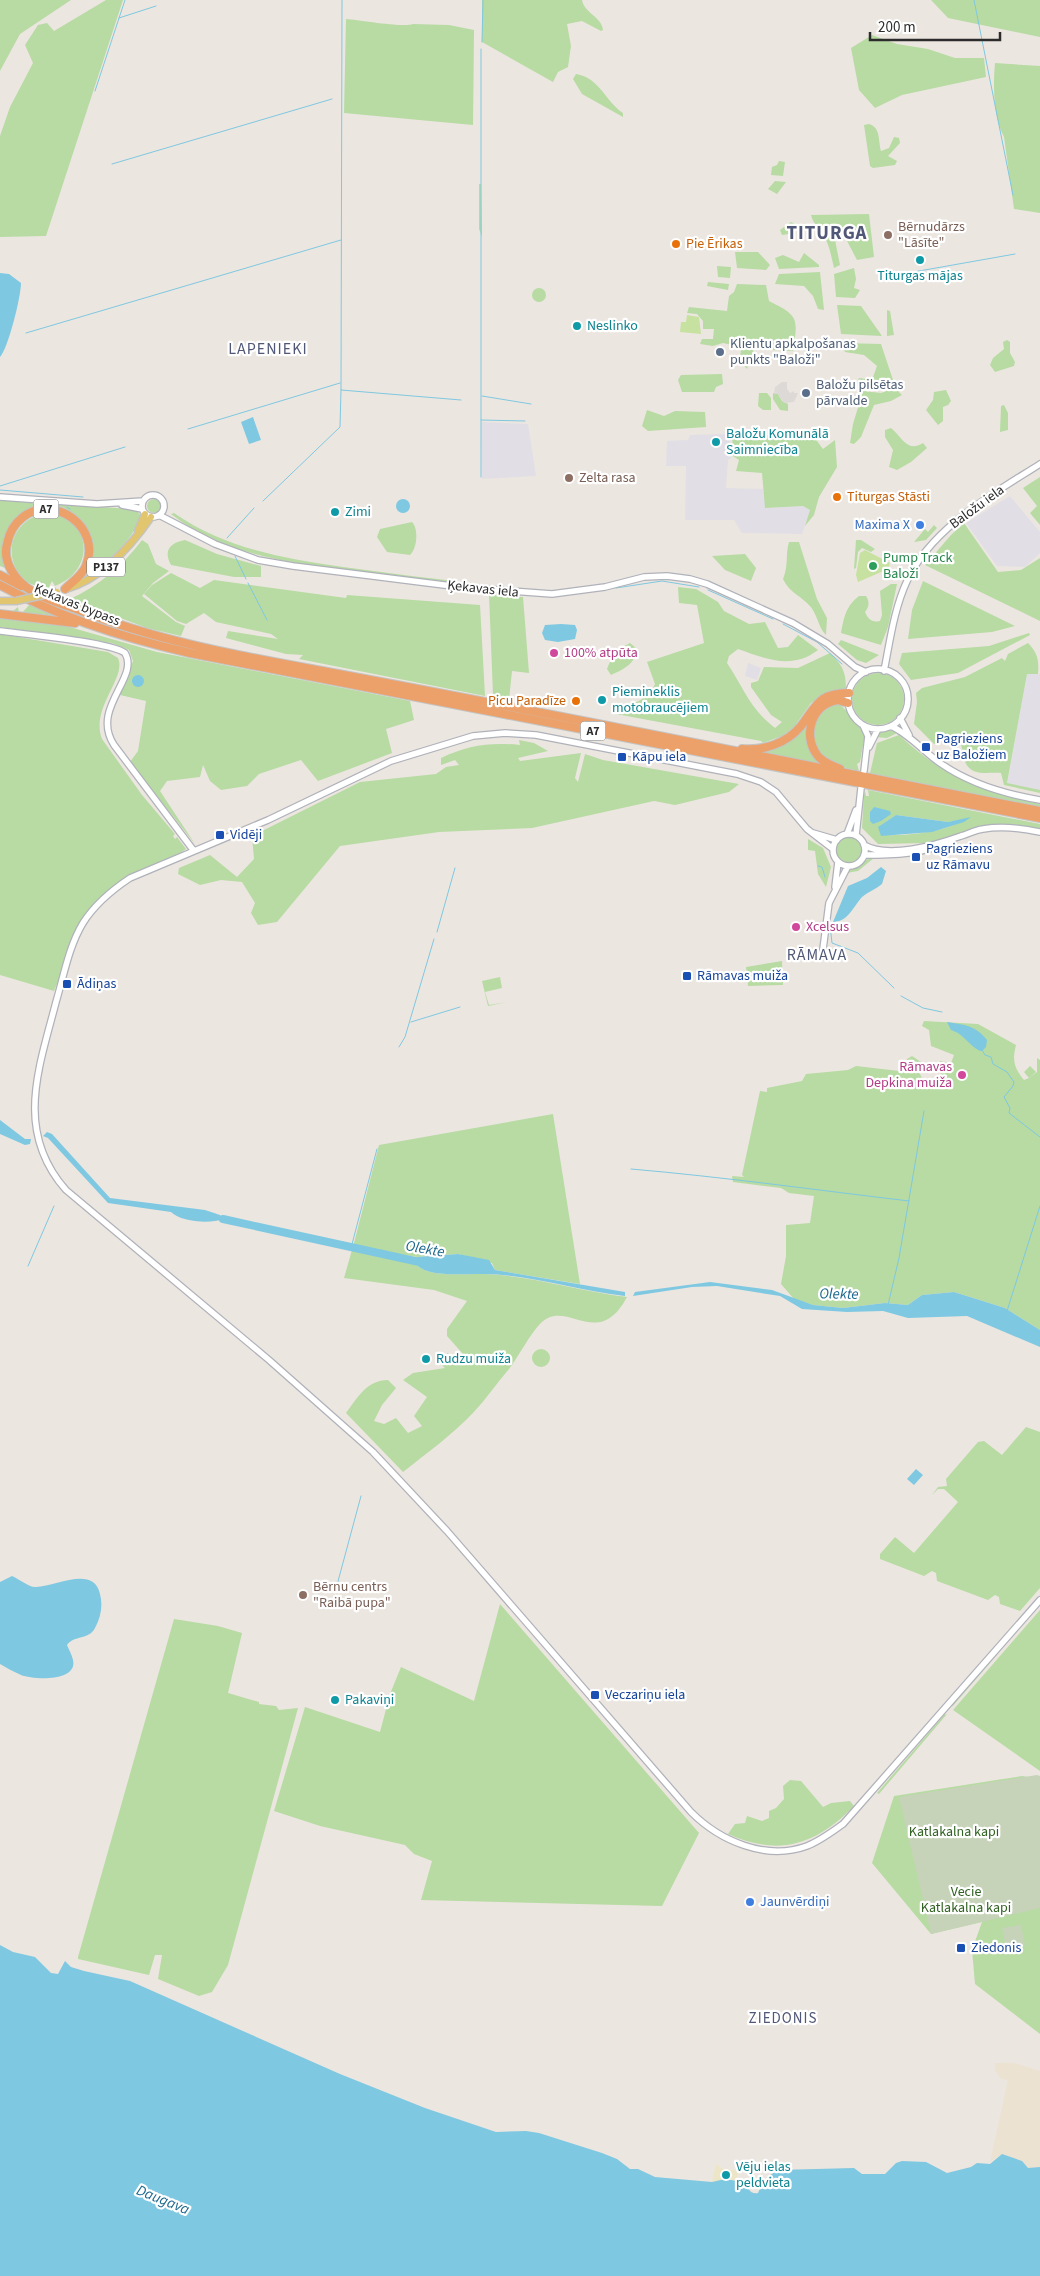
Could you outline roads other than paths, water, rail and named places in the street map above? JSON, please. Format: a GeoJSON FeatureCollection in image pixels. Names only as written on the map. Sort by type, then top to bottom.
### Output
{"type":"FeatureCollection","features":[{"type":"Feature","properties":{"kind":"highway","name":"A7"},"geometry":{"type":"LineString","coordinates":[[61,590],[85,570],[89,557],[88,541],[81,526],[64,512],[46,509],[32,512],[13,527],[6,548],[11,570],[32,591],[123,627],[200,647],[1040,811]]}},
{"type":"Feature","properties":{"kind":"highway","name":"Ķekavas bypass"},"geometry":{"type":"LineString","coordinates":[[0,575],[32,591]]}},
{"type":"Feature","properties":{"kind":"highway","name":"Ķekavas bypass"},"geometry":{"type":"LineString","coordinates":[[0,586],[90,626],[147,643],[1040,818]]}},
{"type":"Feature","properties":{"kind":"highway"},"geometry":{"type":"LineString","coordinates":[[0,614],[90,626]]}},
{"type":"Feature","properties":{"kind":"highway"},"geometry":{"type":"LineString","coordinates":[[727,750],[752,750],[775,744],[797,730],[814,706],[822,699],[838,693],[849,693]]}},
{"type":"Feature","properties":{"kind":"highway"},"geometry":{"type":"LineString","coordinates":[[848,703],[838,700],[821,708],[813,719],[810,736],[817,755],[828,764],[848,774]]}},
{"type":"Feature","properties":{"kind":"main road","name":"Baložu iela"},"geometry":{"type":"LineString","coordinates":[[884,670],[903,592],[911,573],[920,560],[959,518],[1040,464]]}},
{"type":"Feature","properties":{"kind":"main road","name":"Ķekavas iela"},"geometry":{"type":"LineString","coordinates":[[112,504],[143,501],[147,496],[157,495],[164,502],[164,509],[172,520]]}},
{"type":"Feature","properties":{"kind":"main road"},"geometry":{"type":"LineString","coordinates":[[0,497],[112,504],[159,515],[164,509]]}},
{"type":"Feature","properties":{"kind":"main road"},"geometry":{"type":"LineString","coordinates":[[143,501],[146,513]]}},
{"type":"Feature","properties":{"kind":"main road","name":"P137"},"geometry":{"type":"LineString","coordinates":[[0,601],[16,600],[61,590],[100,572],[122,552],[138,533],[146,513]]}},
{"type":"Feature","properties":{"kind":"main road","name":"Ķekavas iela"},"geometry":{"type":"LineString","coordinates":[[159,515],[172,520],[215,544],[258,560],[460,587],[552,594],[605,587],[644,577],[683,578],[707,584],[793,623],[828,644],[848,663]]}},
{"type":"Feature","properties":{"kind":"main road"},"geometry":{"type":"LineString","coordinates":[[0,631],[115,648],[124,653],[128,666],[106,720],[108,737],[194,851]]}},
{"type":"Feature","properties":{"kind":"main road"},"geometry":{"type":"LineString","coordinates":[[848,663],[866,672]]}},
{"type":"Feature","properties":{"kind":"main road"},"geometry":{"type":"LineString","coordinates":[[848,663],[855,680]]}},
{"type":"Feature","properties":{"kind":"main road"},"geometry":{"type":"LineString","coordinates":[[862,725],[878,729],[891,726],[900,718],[906,708],[907,694],[900,680],[884,670],[866,672],[855,680],[849,693],[848,703],[852,714],[862,725],[868,736],[864,771]]}},
{"type":"Feature","properties":{"kind":"main road"},"geometry":{"type":"LineString","coordinates":[[900,718],[904,729],[912,741]]}},
{"type":"Feature","properties":{"kind":"main road"},"geometry":{"type":"LineString","coordinates":[[891,726],[940,763],[966,779],[1006,793],[1040,800]]}},
{"type":"Feature","properties":{"kind":"main road"},"geometry":{"type":"LineString","coordinates":[[867,752],[878,729]]}},
{"type":"Feature","properties":{"kind":"main road"},"geometry":{"type":"LineString","coordinates":[[835,890],[838,862],[833,849],[811,832],[782,797],[768,786],[747,777],[536,735],[499,733],[473,736],[391,761],[268,820],[148,870],[116,888],[92,910],[77,933],[44,1048],[33,1098],[37,1133],[51,1168],[60,1183],[75,1199],[269,1360],[373,1452],[447,1531],[638,1753],[702,1823],[728,1840],[759,1849],[797,1849],[822,1839],[843,1824],[1040,1600]]}},
{"type":"Feature","properties":{"kind":"main road"},"geometry":{"type":"LineString","coordinates":[[861,788],[857,808],[856,835],[864,845],[876,850],[922,847],[983,829],[1002,828],[1040,832]]}},
{"type":"Feature","properties":{"kind":"main road"},"geometry":{"type":"LineString","coordinates":[[847,834],[857,808]]}},
{"type":"Feature","properties":{"kind":"main road"},"geometry":{"type":"LineString","coordinates":[[811,832],[837,840]]}},
{"type":"Feature","properties":{"kind":"main road"},"geometry":{"type":"LineString","coordinates":[[833,849],[837,840],[847,834],[856,835]]}},
{"type":"Feature","properties":{"kind":"main road"},"geometry":{"type":"LineString","coordinates":[[864,855],[896,856],[918,853],[941,846],[961,836]]}},
{"type":"Feature","properties":{"kind":"main road"},"geometry":{"type":"LineString","coordinates":[[838,862],[848,866],[858,863],[864,855],[864,845]]}},
{"type":"Feature","properties":{"kind":"main road"},"geometry":{"type":"LineString","coordinates":[[823,949],[826,915],[835,890],[848,866]]}},
{"type":"Feature","properties":{"kind":"water"},"geometry":{"type":"Polygon","coordinates":[[[0,273],[9,274],[21,283],[14,322],[7,344],[0,357],[0,273]]]}},
{"type":"Feature","properties":{"kind":"water"},"geometry":{"type":"Polygon","coordinates":[[[253,417],[261,440],[249,444],[241,422],[253,417]]]}},
{"type":"Feature","properties":{"kind":"water"},"geometry":{"type":"Polygon","coordinates":[[[403,499],[408,501],[410,506],[408,511],[403,513],[398,511],[396,506],[398,501],[403,499]]]}},
{"type":"Feature","properties":{"kind":"water"},"geometry":{"type":"Polygon","coordinates":[[[545,625],[575,625],[577,630],[575,639],[558,642],[545,640],[542,633],[545,625]]]}},
{"type":"Feature","properties":{"kind":"water"},"geometry":{"type":"Polygon","coordinates":[[[138,675],[144,681],[138,687],[132,681],[138,675]]]}},
{"type":"Feature","properties":{"kind":"water"},"geometry":{"type":"Polygon","coordinates":[[[874,807],[890,811],[891,814],[873,824],[870,821],[870,812],[874,807]]]}},
{"type":"Feature","properties":{"kind":"water"},"geometry":{"type":"Polygon","coordinates":[[[896,815],[948,822],[971,817],[964,822],[932,832],[881,836],[878,827],[896,815]]]}},
{"type":"Feature","properties":{"kind":"water"},"geometry":{"type":"Polygon","coordinates":[[[881,867],[886,871],[882,884],[862,897],[843,920],[833,922],[848,886],[867,878],[881,867]]]}},
{"type":"Feature","properties":{"kind":"water"},"geometry":{"type":"Polygon","coordinates":[[[947,1022],[964,1025],[978,1031],[987,1040],[986,1047],[982,1051],[978,1050],[951,1030],[947,1022]]]}},
{"type":"Feature","properties":{"kind":"water"},"geometry":{"type":"Polygon","coordinates":[[[0,1120],[25,1139],[31,1139],[30,1144],[25,1145],[0,1134],[0,1120]]]}},
{"type":"Feature","properties":{"kind":"water"},"geometry":{"type":"Polygon","coordinates":[[[47,1132],[52,1134],[110,1198],[205,1210],[220,1215],[223,1219],[217,1221],[188,1220],[171,1212],[108,1203],[48,1138],[43,1136],[47,1132]]]}},
{"type":"Feature","properties":{"kind":"water","name":"Olekte"},"geometry":{"type":"Polygon","coordinates":[[[458,1254],[489,1260],[495,1270],[625,1292],[625,1296],[520,1277],[438,1273],[421,1268],[415,1263],[417,1257],[458,1254]]]}},
{"type":"Feature","properties":{"kind":"water","name":"Olekte"},"geometry":{"type":"Polygon","coordinates":[[[710,1282],[772,1290],[813,1305],[843,1308],[885,1303],[908,1305],[922,1295],[954,1292],[1005,1308],[1040,1330],[1040,1347],[967,1316],[908,1318],[883,1311],[847,1312],[802,1309],[780,1296],[717,1286],[692,1287],[633,1296],[635,1292],[710,1282]]]}},
{"type":"Feature","properties":{"kind":"water"},"geometry":{"type":"Polygon","coordinates":[[[916,1469],[923,1475],[914,1485],[907,1479],[916,1469]]]}},
{"type":"Feature","properties":{"kind":"water"},"geometry":{"type":"Polygon","coordinates":[[[12,1576],[34,1587],[73,1579],[90,1581],[96,1585],[101,1602],[99,1620],[92,1632],[73,1640],[67,1645],[73,1660],[73,1667],[62,1676],[54,1678],[27,1677],[0,1664],[0,1582],[12,1576]]]}},
{"type":"Feature","properties":{"kind":"water","name":"Daugava"},"geometry":{"type":"Polygon","coordinates":[[[0,1945],[13,1952],[35,1957],[51,1973],[58,1974],[65,1961],[71,1967],[84,1971],[130,1981],[340,2074],[425,2108],[496,2132],[526,2131],[539,2133],[602,2153],[617,2159],[630,2169],[638,2169],[655,2177],[712,2182],[725,2179],[743,2182],[751,2192],[758,2193],[764,2180],[777,2170],[854,2168],[862,2174],[885,2174],[896,2163],[902,2161],[926,2162],[947,2173],[971,2167],[977,2163],[990,2164],[1002,2154],[1022,2161],[1028,2168],[1040,2167],[1040,2276],[0,2276],[0,1945]]]}},
{"type":"Feature","properties":{"kind":"waterway"},"geometry":{"type":"LineString","coordinates":[[95,91],[125,0]]}},
{"type":"Feature","properties":{"kind":"waterway"},"geometry":{"type":"LineString","coordinates":[[342,0],[341,390],[461,400]]}},
{"type":"Feature","properties":{"kind":"waterway"},"geometry":{"type":"LineString","coordinates":[[482,42],[483,0]]}},
{"type":"Feature","properties":{"kind":"waterway"},"geometry":{"type":"LineString","coordinates":[[974,0],[1013,195]]}},
{"type":"Feature","properties":{"kind":"waterway"},"geometry":{"type":"LineString","coordinates":[[119,18],[156,6]]}},
{"type":"Feature","properties":{"kind":"waterway"},"geometry":{"type":"LineString","coordinates":[[481,49],[481,477]]}},
{"type":"Feature","properties":{"kind":"waterway"},"geometry":{"type":"LineString","coordinates":[[112,164],[332,99]]}},
{"type":"Feature","properties":{"kind":"waterway"},"geometry":{"type":"LineString","coordinates":[[26,333],[341,240]]}},
{"type":"Feature","properties":{"kind":"waterway"},"geometry":{"type":"LineString","coordinates":[[902,274],[1015,254]]}},
{"type":"Feature","properties":{"kind":"waterway"},"geometry":{"type":"LineString","coordinates":[[188,429],[340,383]]}},
{"type":"Feature","properties":{"kind":"waterway"},"geometry":{"type":"LineString","coordinates":[[263,501],[340,427],[341,390]]}},
{"type":"Feature","properties":{"kind":"waterway"},"geometry":{"type":"LineString","coordinates":[[482,396],[531,404]]}},
{"type":"Feature","properties":{"kind":"waterway"},"geometry":{"type":"LineString","coordinates":[[481,420],[525,421]]}},
{"type":"Feature","properties":{"kind":"waterway"},"geometry":{"type":"LineString","coordinates":[[0,486],[125,447]]}},
{"type":"Feature","properties":{"kind":"waterway"},"geometry":{"type":"LineString","coordinates":[[0,490],[83,497]]}},
{"type":"Feature","properties":{"kind":"waterway"},"geometry":{"type":"LineString","coordinates":[[227,538],[254,508]]}},
{"type":"Feature","properties":{"kind":"waterway"},"geometry":{"type":"LineString","coordinates":[[235,556],[246,579]]}},
{"type":"Feature","properties":{"kind":"waterway"},"geometry":{"type":"LineString","coordinates":[[616,588],[662,581],[699,587]]}},
{"type":"Feature","properties":{"kind":"waterway"},"geometry":{"type":"LineString","coordinates":[[248,583],[267,620]]}},
{"type":"Feature","properties":{"kind":"waterway"},"geometry":{"type":"LineString","coordinates":[[708,590],[773,619]]}},
{"type":"Feature","properties":{"kind":"waterway"},"geometry":{"type":"LineString","coordinates":[[783,624],[817,642],[842,664]]}},
{"type":"Feature","properties":{"kind":"waterway"},"geometry":{"type":"LineString","coordinates":[[818,866],[822,867],[825,877]]}},
{"type":"Feature","properties":{"kind":"waterway"},"geometry":{"type":"LineString","coordinates":[[437,932],[455,868]]}},
{"type":"Feature","properties":{"kind":"waterway"},"geometry":{"type":"LineString","coordinates":[[833,922],[830,925],[832,943],[858,953],[894,988]]}},
{"type":"Feature","properties":{"kind":"waterway"},"geometry":{"type":"LineString","coordinates":[[399,1047],[405,1037],[434,939]]}},
{"type":"Feature","properties":{"kind":"waterway"},"geometry":{"type":"LineString","coordinates":[[901,996],[923,1008],[942,1012]]}},
{"type":"Feature","properties":{"kind":"waterway"},"geometry":{"type":"LineString","coordinates":[[411,1022],[460,1007]]}},
{"type":"Feature","properties":{"kind":"waterway"},"geometry":{"type":"LineString","coordinates":[[982,1050],[985,1055],[991,1057],[993,1064],[1007,1072],[1014,1082],[1004,1097],[1010,1108],[1009,1113],[1040,1137]]}},
{"type":"Feature","properties":{"kind":"waterway"},"geometry":{"type":"LineString","coordinates":[[888,1305],[899,1258],[924,1111]]}},
{"type":"Feature","properties":{"kind":"waterway"},"geometry":{"type":"LineString","coordinates":[[351,1248],[377,1149]]}},
{"type":"Feature","properties":{"kind":"waterway"},"geometry":{"type":"LineString","coordinates":[[631,1169],[909,1201]]}},
{"type":"Feature","properties":{"kind":"waterway"},"geometry":{"type":"LineString","coordinates":[[28,1266],[54,1206]]}},
{"type":"Feature","properties":{"kind":"waterway"},"geometry":{"type":"LineString","coordinates":[[1007,1311],[1040,1206]]}},
{"type":"Feature","properties":{"kind":"waterway","name":"Olekte"},"geometry":{"type":"LineString","coordinates":[[223,1219],[424,1263]]}},
{"type":"Feature","properties":{"kind":"waterway"},"geometry":{"type":"LineString","coordinates":[[337,1585],[361,1496]]}},
{"type":"Feature","properties":{"kind":"place","name":"Bērnudārzs \"Lāsīte\""},"geometry":{"type":"Point","coordinates":[888,235]}},
{"type":"Feature","properties":{"kind":"place","name":"Pie Ērikas"},"geometry":{"type":"Point","coordinates":[676,244]}},
{"type":"Feature","properties":{"kind":"place","name":"Titurgas mājas"},"geometry":{"type":"Point","coordinates":[920,260]}},
{"type":"Feature","properties":{"kind":"place","name":"Neslinko"},"geometry":{"type":"Point","coordinates":[577,326]}},
{"type":"Feature","properties":{"kind":"place","name":"Klientu apkalpošanas punkts \"Baloži\""},"geometry":{"type":"Point","coordinates":[720,352]}},
{"type":"Feature","properties":{"kind":"place","name":"Baložu pilsētas pārvalde"},"geometry":{"type":"Point","coordinates":[806,393]}},
{"type":"Feature","properties":{"kind":"place","name":"Baložu Komunālā Saimniecība"},"geometry":{"type":"Point","coordinates":[716,442]}},
{"type":"Feature","properties":{"kind":"place","name":"Zelta rasa"},"geometry":{"type":"Point","coordinates":[569,478]}},
{"type":"Feature","properties":{"kind":"place","name":"Titurgas Stāsti"},"geometry":{"type":"Point","coordinates":[837,497]}},
{"type":"Feature","properties":{"kind":"place","name":"Zimi"},"geometry":{"type":"Point","coordinates":[335,512]}},
{"type":"Feature","properties":{"kind":"place","name":"Maxima X"},"geometry":{"type":"Point","coordinates":[920,525]}},
{"type":"Feature","properties":{"kind":"place","name":"Pump Track Baloži"},"geometry":{"type":"Point","coordinates":[873,566]}},
{"type":"Feature","properties":{"kind":"place","name":"100% atpūta"},"geometry":{"type":"Point","coordinates":[554,653]}},
{"type":"Feature","properties":{"kind":"place","name":"Piemineklis motobraucējiem"},"geometry":{"type":"Point","coordinates":[602,700]}},
{"type":"Feature","properties":{"kind":"place","name":"Picu Paradīze"},"geometry":{"type":"Point","coordinates":[576,701]}},
{"type":"Feature","properties":{"kind":"place","name":"Pagrieziens uz Baložiem"},"geometry":{"type":"Point","coordinates":[926,747]}},
{"type":"Feature","properties":{"kind":"place","name":"Kāpu iela"},"geometry":{"type":"Point","coordinates":[622,757]}},
{"type":"Feature","properties":{"kind":"place","name":"Vidēji"},"geometry":{"type":"Point","coordinates":[220,835]}},
{"type":"Feature","properties":{"kind":"place","name":"Pagrieziens uz Rāmavu"},"geometry":{"type":"Point","coordinates":[916,857]}},
{"type":"Feature","properties":{"kind":"place","name":"Xcelsus"},"geometry":{"type":"Point","coordinates":[796,927]}},
{"type":"Feature","properties":{"kind":"place","name":"Rāmavas muiža"},"geometry":{"type":"Point","coordinates":[687,976]}},
{"type":"Feature","properties":{"kind":"place","name":"Ādiņas"},"geometry":{"type":"Point","coordinates":[67,984]}},
{"type":"Feature","properties":{"kind":"place","name":"Rāmavas Depkina muiža"},"geometry":{"type":"Point","coordinates":[962,1075]}},
{"type":"Feature","properties":{"kind":"place","name":"Rudzu muiža"},"geometry":{"type":"Point","coordinates":[426,1359]}},
{"type":"Feature","properties":{"kind":"place","name":"Bērnu centrs \"Raibā pupa\""},"geometry":{"type":"Point","coordinates":[303,1595]}},
{"type":"Feature","properties":{"kind":"place","name":"Veczariņu iela"},"geometry":{"type":"Point","coordinates":[595,1695]}},
{"type":"Feature","properties":{"kind":"place","name":"Pakaviņi"},"geometry":{"type":"Point","coordinates":[335,1700]}},
{"type":"Feature","properties":{"kind":"place","name":"Jaunvērdiņi"},"geometry":{"type":"Point","coordinates":[750,1902]}},
{"type":"Feature","properties":{"kind":"place","name":"Ziedonis"},"geometry":{"type":"Point","coordinates":[961,1948]}},
{"type":"Feature","properties":{"kind":"place","name":"Vēju ielas peldvieta"},"geometry":{"type":"Point","coordinates":[726,2175]}},
{"type":"Feature","properties":{"kind":"district","name":"TITURGA"},"geometry":{"type":"Point","coordinates":[827,233]}},
{"type":"Feature","properties":{"kind":"district","name":"LAPENIEKI"},"geometry":{"type":"Point","coordinates":[268,349]}},
{"type":"Feature","properties":{"kind":"district","name":"RĀMAVA"},"geometry":{"type":"Point","coordinates":[817,955]}},
{"type":"Feature","properties":{"kind":"district","name":"ZIEDONIS"},"geometry":{"type":"Point","coordinates":[783,2018]}},
{"type":"Feature","properties":{"kind":"park label","name":"Katlakalna kapi"},"geometry":{"type":"Point","coordinates":[954,1832]}},
{"type":"Feature","properties":{"kind":"park label","name":"Vecie Katlakalna kapi"},"geometry":{"type":"Point","coordinates":[966,1900]}}]}
